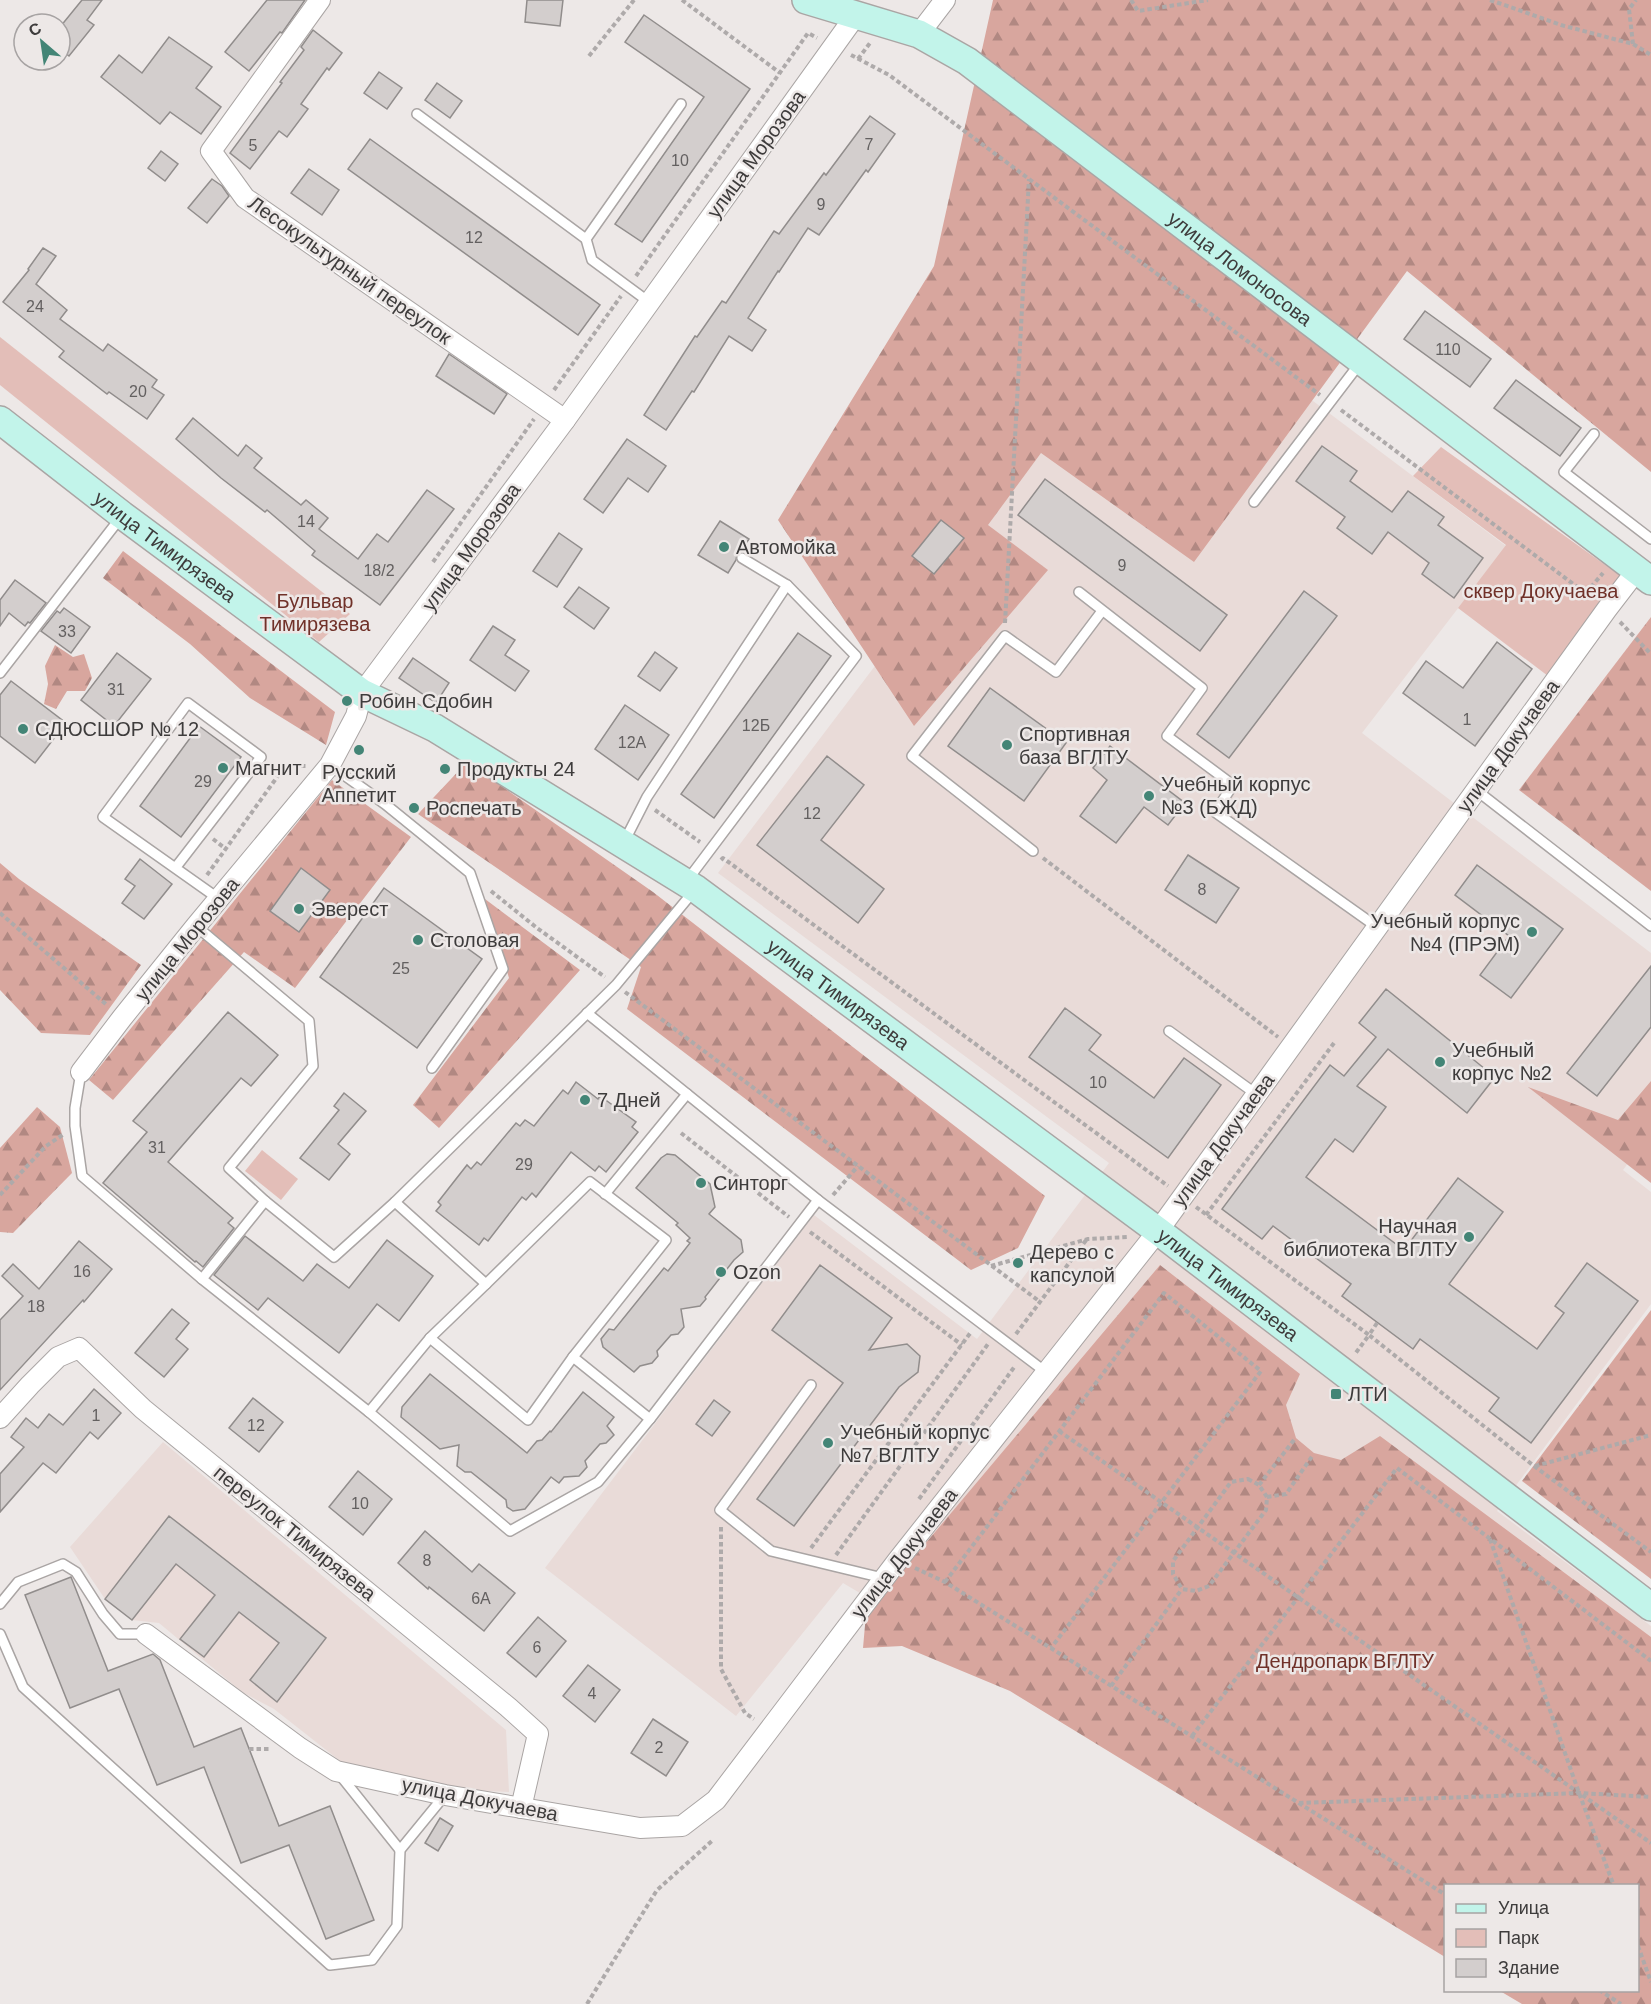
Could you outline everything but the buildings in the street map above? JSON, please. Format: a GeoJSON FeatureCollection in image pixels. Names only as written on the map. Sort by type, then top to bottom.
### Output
{"type":"FeatureCollection","features":[{"type":"Feature","properties":{"kind":"main road","name":"улица Ломоносова"},"geometry":{"type":"LineString","coordinates":[[806,0],[919,34],[967,61],[1647,577]]}},
{"type":"Feature","properties":{"kind":"main road","name":"улица Тимирязева"},"geometry":{"type":"LineString","coordinates":[[0,420],[122,515],[362,693],[435,728],[691,886],[1158,1231],[1651,1607]]}},
{"type":"Feature","properties":{"kind":"street","name":"Лесокультурный переулок"},"geometry":{"type":"LineString","coordinates":[[320,0],[211,151],[245,198],[565,420]]}},
{"type":"Feature","properties":{"kind":"street"},"geometry":{"type":"LineString","coordinates":[[919,34],[945,0]]}},
{"type":"Feature","properties":{"kind":"street","name":"улица Морозова"},"geometry":{"type":"LineString","coordinates":[[81,1072],[196,926],[330,765],[356,716],[362,693],[565,420],[856,15]]}},
{"type":"Feature","properties":{"kind":"street","name":"улица Докучаева"},"geometry":{"type":"LineString","coordinates":[[146,1634],[300,1748],[336,1771],[445,1795],[640,1828],[682,1826],[716,1800],[883,1578],[1158,1231],[1607,609],[1647,577]]}},
{"type":"Feature","properties":{"kind":"street","name":"переулок Тимирязева"},"geometry":{"type":"LineString","coordinates":[[0,1418],[58,1357],[79,1348],[143,1409],[538,1734],[521,1808]]}},
{"type":"Feature","properties":{"kind":"lane"},"geometry":{"type":"LineString","coordinates":[[586,239],[681,104]]}},
{"type":"Feature","properties":{"kind":"lane"},"geometry":{"type":"LineString","coordinates":[[417,114],[586,239],[592,260],[649,303]]}},
{"type":"Feature","properties":{"kind":"lane"},"geometry":{"type":"LineString","coordinates":[[1254,502],[1361,361]]}},
{"type":"Feature","properties":{"kind":"lane"},"geometry":{"type":"LineString","coordinates":[[1594,434],[1564,472],[1651,539]]}},
{"type":"Feature","properties":{"kind":"lane"},"geometry":{"type":"LineString","coordinates":[[0,673],[122,515]]}},
{"type":"Feature","properties":{"kind":"lane"},"geometry":{"type":"LineString","coordinates":[[196,926],[309,1021],[313,1066],[229,1168],[265,1201],[334,1257],[395,1202],[616,985],[691,886],[711,849],[856,656],[787,585],[742,558]]}},
{"type":"Feature","properties":{"kind":"lane"},"geometry":{"type":"LineString","coordinates":[[623,844],[644,802],[787,585]]}},
{"type":"Feature","properties":{"kind":"lane"},"geometry":{"type":"LineString","coordinates":[[1079,592],[1202,688],[1167,736],[1233,785],[1215,812],[1377,927]]}},
{"type":"Feature","properties":{"kind":"lane"},"geometry":{"type":"LineString","coordinates":[[1033,851],[912,756],[1005,636],[1056,672],[1102,611]]}},
{"type":"Feature","properties":{"kind":"lane"},"geometry":{"type":"LineString","coordinates":[[176,867],[261,758],[188,703],[103,817],[219,899]]}},
{"type":"Feature","properties":{"kind":"lane"},"geometry":{"type":"LineString","coordinates":[[330,765],[385,804],[470,873],[502,969],[432,1068]]}},
{"type":"Feature","properties":{"kind":"lane"},"geometry":{"type":"LineString","coordinates":[[1476,790],[1651,926]]}},
{"type":"Feature","properties":{"kind":"lane"},"geometry":{"type":"LineString","coordinates":[[587,1013],[821,1202],[1047,1373]]}},
{"type":"Feature","properties":{"kind":"lane"},"geometry":{"type":"LineString","coordinates":[[1169,1031],[1256,1094]]}},
{"type":"Feature","properties":{"kind":"lane"},"geometry":{"type":"LineString","coordinates":[[81,1072],[75,1108],[75,1126],[82,1176],[201,1279],[369,1412],[510,1531],[598,1482],[650,1419],[799,1224],[821,1202]]}},
{"type":"Feature","properties":{"kind":"lane"},"geometry":{"type":"LineString","coordinates":[[605,1194],[687,1094]]}},
{"type":"Feature","properties":{"kind":"lane"},"geometry":{"type":"LineString","coordinates":[[369,1412],[430,1338],[590,1182],[666,1240],[573,1357],[528,1420],[430,1338]]}},
{"type":"Feature","properties":{"kind":"lane"},"geometry":{"type":"LineString","coordinates":[[201,1279],[265,1201]]}},
{"type":"Feature","properties":{"kind":"lane"},"geometry":{"type":"LineString","coordinates":[[395,1202],[486,1284]]}},
{"type":"Feature","properties":{"kind":"lane"},"geometry":{"type":"LineString","coordinates":[[573,1357],[650,1419]]}},
{"type":"Feature","properties":{"kind":"lane"},"geometry":{"type":"LineString","coordinates":[[811,1385],[720,1510],[771,1551],[883,1578]]}},
{"type":"Feature","properties":{"kind":"lane"},"geometry":{"type":"LineString","coordinates":[[0,1604],[18,1582],[63,1564],[76,1572],[103,1614],[120,1634],[146,1634]]}},
{"type":"Feature","properties":{"kind":"lane"},"geometry":{"type":"LineString","coordinates":[[0,1634],[23,1687],[330,1965],[372,1960],[397,1926],[400,1850],[445,1795]]}},
{"type":"Feature","properties":{"kind":"lane"},"geometry":{"type":"LineString","coordinates":[[336,1771],[400,1850]]}},
{"type":"Feature","properties":{"kind":"path"},"geometry":{"type":"LineString","coordinates":[[589,56],[634,0]]}},
{"type":"Feature","properties":{"kind":"path"},"geometry":{"type":"LineString","coordinates":[[682,0],[780,73]]}},
{"type":"Feature","properties":{"kind":"path"},"geometry":{"type":"LineString","coordinates":[[1131,0],[1138,11],[1208,0]]}},
{"type":"Feature","properties":{"kind":"path"},"geometry":{"type":"LineString","coordinates":[[1490,0],[1561,25],[1633,44],[1651,56]]}},
{"type":"Feature","properties":{"kind":"path"},"geometry":{"type":"LineString","coordinates":[[1633,44],[1629,9],[1636,0]]}},
{"type":"Feature","properties":{"kind":"path"},"geometry":{"type":"LineString","coordinates":[[429,568],[808,33],[889,75],[1029,178],[1607,609],[1651,654]]}},
{"type":"Feature","properties":{"kind":"path"},"geometry":{"type":"LineString","coordinates":[[1005,636],[1029,178]]}},
{"type":"Feature","properties":{"kind":"path"},"geometry":{"type":"LineString","coordinates":[[200,885],[285,766],[330,765]]}},
{"type":"Feature","properties":{"kind":"path"},"geometry":{"type":"LineString","coordinates":[[644,802],[711,849],[1369,1335],[1534,1466],[1651,1552]]}},
{"type":"Feature","properties":{"kind":"path"},"geometry":{"type":"LineString","coordinates":[[1033,851],[1291,1046]]}},
{"type":"Feature","properties":{"kind":"path"},"geometry":{"type":"LineString","coordinates":[[691,886],[723,858]]}},
{"type":"Feature","properties":{"kind":"path"},"geometry":{"type":"LineString","coordinates":[[470,873],[537,928],[1039,1301]]}},
{"type":"Feature","properties":{"kind":"path"},"geometry":{"type":"LineString","coordinates":[[0,913],[122,1018]]}},
{"type":"Feature","properties":{"kind":"path"},"geometry":{"type":"LineString","coordinates":[[1206,1215],[1334,1043]]}},
{"type":"Feature","properties":{"kind":"path"},"geometry":{"type":"LineString","coordinates":[[0,1195],[46,1146],[75,1126]]}},
{"type":"Feature","properties":{"kind":"path"},"geometry":{"type":"LineString","coordinates":[[681,1133],[962,1345]]}},
{"type":"Feature","properties":{"kind":"path"},"geometry":{"type":"LineString","coordinates":[[821,1202],[858,1166]]}},
{"type":"Feature","properties":{"kind":"path"},"geometry":{"type":"LineString","coordinates":[[991,1266],[1088,1239],[1008,1344]]}},
{"type":"Feature","properties":{"kind":"path"},"geometry":{"type":"LineString","coordinates":[[945,1582],[1164,1293],[1262,1371],[1051,1648]]}},
{"type":"Feature","properties":{"kind":"path"},"geometry":{"type":"LineString","coordinates":[[801,1560],[979,1322]]}},
{"type":"Feature","properties":{"kind":"path"},"geometry":{"type":"LineString","coordinates":[[1342,1371],[1377,1323]]}},
{"type":"Feature","properties":{"kind":"path"},"geometry":{"type":"LineString","coordinates":[[829,1564],[995,1334]]}},
{"type":"Feature","properties":{"kind":"path"},"geometry":{"type":"LineString","coordinates":[[1059,1431],[1651,1843]]}},
{"type":"Feature","properties":{"kind":"path"},"geometry":{"type":"LineString","coordinates":[[1534,1466],[1651,1435]]}},
{"type":"Feature","properties":{"kind":"path"},"geometry":{"type":"LineString","coordinates":[[1259,1485],[1294,1440]]}},
{"type":"Feature","properties":{"kind":"path"},"geometry":{"type":"LineString","coordinates":[[1267,1497],[1286,1494],[1313,1455]]}},
{"type":"Feature","properties":{"kind":"path"},"geometry":{"type":"LineString","coordinates":[[1192,1736],[1396,1468],[1651,1661]]}},
{"type":"Feature","properties":{"kind":"path"},"geometry":{"type":"LineString","coordinates":[[1248,1479],[1259,1485],[1267,1497],[1266,1510],[1209,1586],[1196,1591],[1182,1589],[1173,1574],[1173,1561],[1231,1482],[1248,1479]]}},
{"type":"Feature","properties":{"kind":"path"},"geometry":{"type":"LineString","coordinates":[[720,1510],[721,1669],[745,1713],[757,1721]]}},
{"type":"Feature","properties":{"kind":"path"},"geometry":{"type":"LineString","coordinates":[[1490,1539],[1613,1884]]}},
{"type":"Feature","properties":{"kind":"path"},"geometry":{"type":"LineString","coordinates":[[898,1560],[945,1582],[1444,1894]]}},
{"type":"Feature","properties":{"kind":"path"},"geometry":{"type":"LineString","coordinates":[[1111,1686],[1182,1589]]}},
{"type":"Feature","properties":{"kind":"path"},"geometry":{"type":"LineString","coordinates":[[1298,1803],[1579,1793],[1651,1797]]}},
{"type":"Feature","properties":{"kind":"path"},"geometry":{"type":"LineString","coordinates":[[587,2004],[657,1890],[713,1840]]}},
{"type":"Feature","properties":{"kind":"path"},"geometry":{"type":"LineString","coordinates":[[1639,1949],[1651,1982]]}},
{"type":"Feature","properties":{"kind":"path"},"geometry":{"type":"LineString","coordinates":[[1602,1992],[1621,2004]]}},
{"type":"Feature","properties":{"kind":"shaded area"},"geometry":{"type":"Polygon","coordinates":[[[1091,381],[1309,398],[1506,546],[1362,733],[1651,953],[1651,1132],[1623,1170],[1651,1192],[1651,1304],[1497,1511],[1651,1626],[1651,2004],[1639,1991],[1639,1884],[1444,1884],[1444,1938],[843,1583],[736,1716],[545,1568],[814,1215],[977,1339],[1109,1163],[718,873],[1091,381]]]}},
{"type":"Feature","properties":{"kind":"shaded area"},"geometry":{"type":"Polygon","coordinates":[[[163,1442],[506,1730],[509,1792],[462,1790],[344,1764],[274,1709],[242,1692],[159,1623],[132,1620],[105,1599],[70,1547],[163,1442]]]}},
{"type":"Feature","properties":{"kind":"green space"},"geometry":{"type":"Polygon","coordinates":[[[993,0],[1651,0],[1651,472],[1407,271],[1194,562],[1041,453],[988,525],[1048,570],[914,726],[778,520],[934,266],[993,0]]]}},
{"type":"Feature","properties":{"kind":"green space","name":"Бульвар Тимирязева"},"geometry":{"type":"Polygon","coordinates":[[[0,337],[350,614],[319,642],[0,385],[0,337]]]}},
{"type":"Feature","properties":{"kind":"green space","name":"сквер Докучаева"},"geometry":{"type":"Polygon","coordinates":[[[1441,447],[1622,577],[1548,676],[1458,608],[1506,545],[1413,476],[1441,447]]]}},
{"type":"Feature","properties":{"kind":"green space"},"geometry":{"type":"Polygon","coordinates":[[[123,551],[335,712],[326,745],[250,698],[190,644],[103,578],[123,551]]]}},
{"type":"Feature","properties":{"kind":"green space"},"geometry":{"type":"Polygon","coordinates":[[[1651,617],[1651,891],[1519,790],[1651,617]]]}},
{"type":"Feature","properties":{"kind":"green space"},"geometry":{"type":"Polygon","coordinates":[[[55,645],[73,657],[84,654],[92,678],[85,691],[67,691],[56,709],[44,704],[48,684],[45,666],[55,645]]]}},
{"type":"Feature","properties":{"kind":"green space"},"geometry":{"type":"Polygon","coordinates":[[[467,762],[653,892],[1045,1196],[1018,1248],[971,1270],[627,1009],[641,967],[418,814],[467,762]]]}},
{"type":"Feature","properties":{"kind":"green space"},"geometry":{"type":"Polygon","coordinates":[[[332,780],[411,837],[295,988],[244,952],[113,1100],[89,1080],[332,780]]]}},
{"type":"Feature","properties":{"kind":"green space"},"geometry":{"type":"Polygon","coordinates":[[[0,863],[19,879],[141,965],[90,1035],[41,1033],[0,990],[0,863]]]}},
{"type":"Feature","properties":{"kind":"green space"},"geometry":{"type":"Polygon","coordinates":[[[485,899],[580,970],[439,1128],[413,1105],[509,978],[485,899]]]}},
{"type":"Feature","properties":{"kind":"green space"},"geometry":{"type":"Polygon","coordinates":[[[1651,1081],[1651,1183],[1528,1087],[1618,1120],[1651,1081]]]}},
{"type":"Feature","properties":{"kind":"green space"},"geometry":{"type":"Polygon","coordinates":[[[37,1107],[60,1127],[72,1173],[13,1233],[0,1232],[0,1148],[37,1107]]]}},
{"type":"Feature","properties":{"kind":"green space"},"geometry":{"type":"Polygon","coordinates":[[[262,1150],[298,1179],[281,1200],[245,1171],[262,1150]]]}},
{"type":"Feature","properties":{"kind":"green space","name":"Дендропарк ВГЛТУ"},"geometry":{"type":"Polygon","coordinates":[[[1160,1265],[1300,1374],[1286,1405],[1296,1438],[1314,1453],[1341,1460],[1380,1436],[1651,1637],[1651,2004],[1522,2004],[1502,1992],[1639,1992],[1639,1884],[1444,1884],[1444,1956],[1010,1691],[902,1646],[863,1648],[866,1614],[1160,1265]]]}},
{"type":"Feature","properties":{"kind":"green space"},"geometry":{"type":"Polygon","coordinates":[[[1651,1310],[1651,1579],[1522,1481],[1651,1310]]]}},
{"type":"Feature","properties":{"kind":"place","name":"Автомойка"},"geometry":{"type":"Point","coordinates":[724,547]}},
{"type":"Feature","properties":{"kind":"place","name":"Робин Сдобин"},"geometry":{"type":"Point","coordinates":[347,701]}},
{"type":"Feature","properties":{"kind":"place","name":"СДЮСШОР № 12"},"geometry":{"type":"Point","coordinates":[23,729]}},
{"type":"Feature","properties":{"kind":"place","name":"Спортивная база ВГЛТУ"},"geometry":{"type":"Point","coordinates":[1007,745]}},
{"type":"Feature","properties":{"kind":"place","name":"Русский Аппетит"},"geometry":{"type":"Point","coordinates":[359,750]}},
{"type":"Feature","properties":{"kind":"place","name":"Магнит"},"geometry":{"type":"Point","coordinates":[223,768]}},
{"type":"Feature","properties":{"kind":"place","name":"Продукты 24"},"geometry":{"type":"Point","coordinates":[445,769]}},
{"type":"Feature","properties":{"kind":"place","name":"Учебный корпус №3 (БЖД)"},"geometry":{"type":"Point","coordinates":[1149,796]}},
{"type":"Feature","properties":{"kind":"place","name":"Роспечать"},"geometry":{"type":"Point","coordinates":[414,808]}},
{"type":"Feature","properties":{"kind":"place","name":"Эверест"},"geometry":{"type":"Point","coordinates":[299,909]}},
{"type":"Feature","properties":{"kind":"place","name":"Учебный корпус №4 (ПРЭМ)"},"geometry":{"type":"Point","coordinates":[1532,932]}},
{"type":"Feature","properties":{"kind":"place","name":"Столовая"},"geometry":{"type":"Point","coordinates":[418,940]}},
{"type":"Feature","properties":{"kind":"place","name":"Учебный корпус №2"},"geometry":{"type":"Point","coordinates":[1440,1062]}},
{"type":"Feature","properties":{"kind":"place","name":"7 Дней"},"geometry":{"type":"Point","coordinates":[585,1100]}},
{"type":"Feature","properties":{"kind":"place","name":"Синторг"},"geometry":{"type":"Point","coordinates":[701,1183]}},
{"type":"Feature","properties":{"kind":"place","name":"Научная библиотека ВГЛТУ"},"geometry":{"type":"Point","coordinates":[1469,1237]}},
{"type":"Feature","properties":{"kind":"place","name":"Дерево с капсулой"},"geometry":{"type":"Point","coordinates":[1018,1263]}},
{"type":"Feature","properties":{"kind":"place","name":"Ozon"},"geometry":{"type":"Point","coordinates":[721,1272]}},
{"type":"Feature","properties":{"kind":"place","name":"ЛТИ"},"geometry":{"type":"Point","coordinates":[1336,1394]}},
{"type":"Feature","properties":{"kind":"place","name":"Учебный корпус №7 ВГЛТУ"},"geometry":{"type":"Point","coordinates":[828,1443]}}]}
